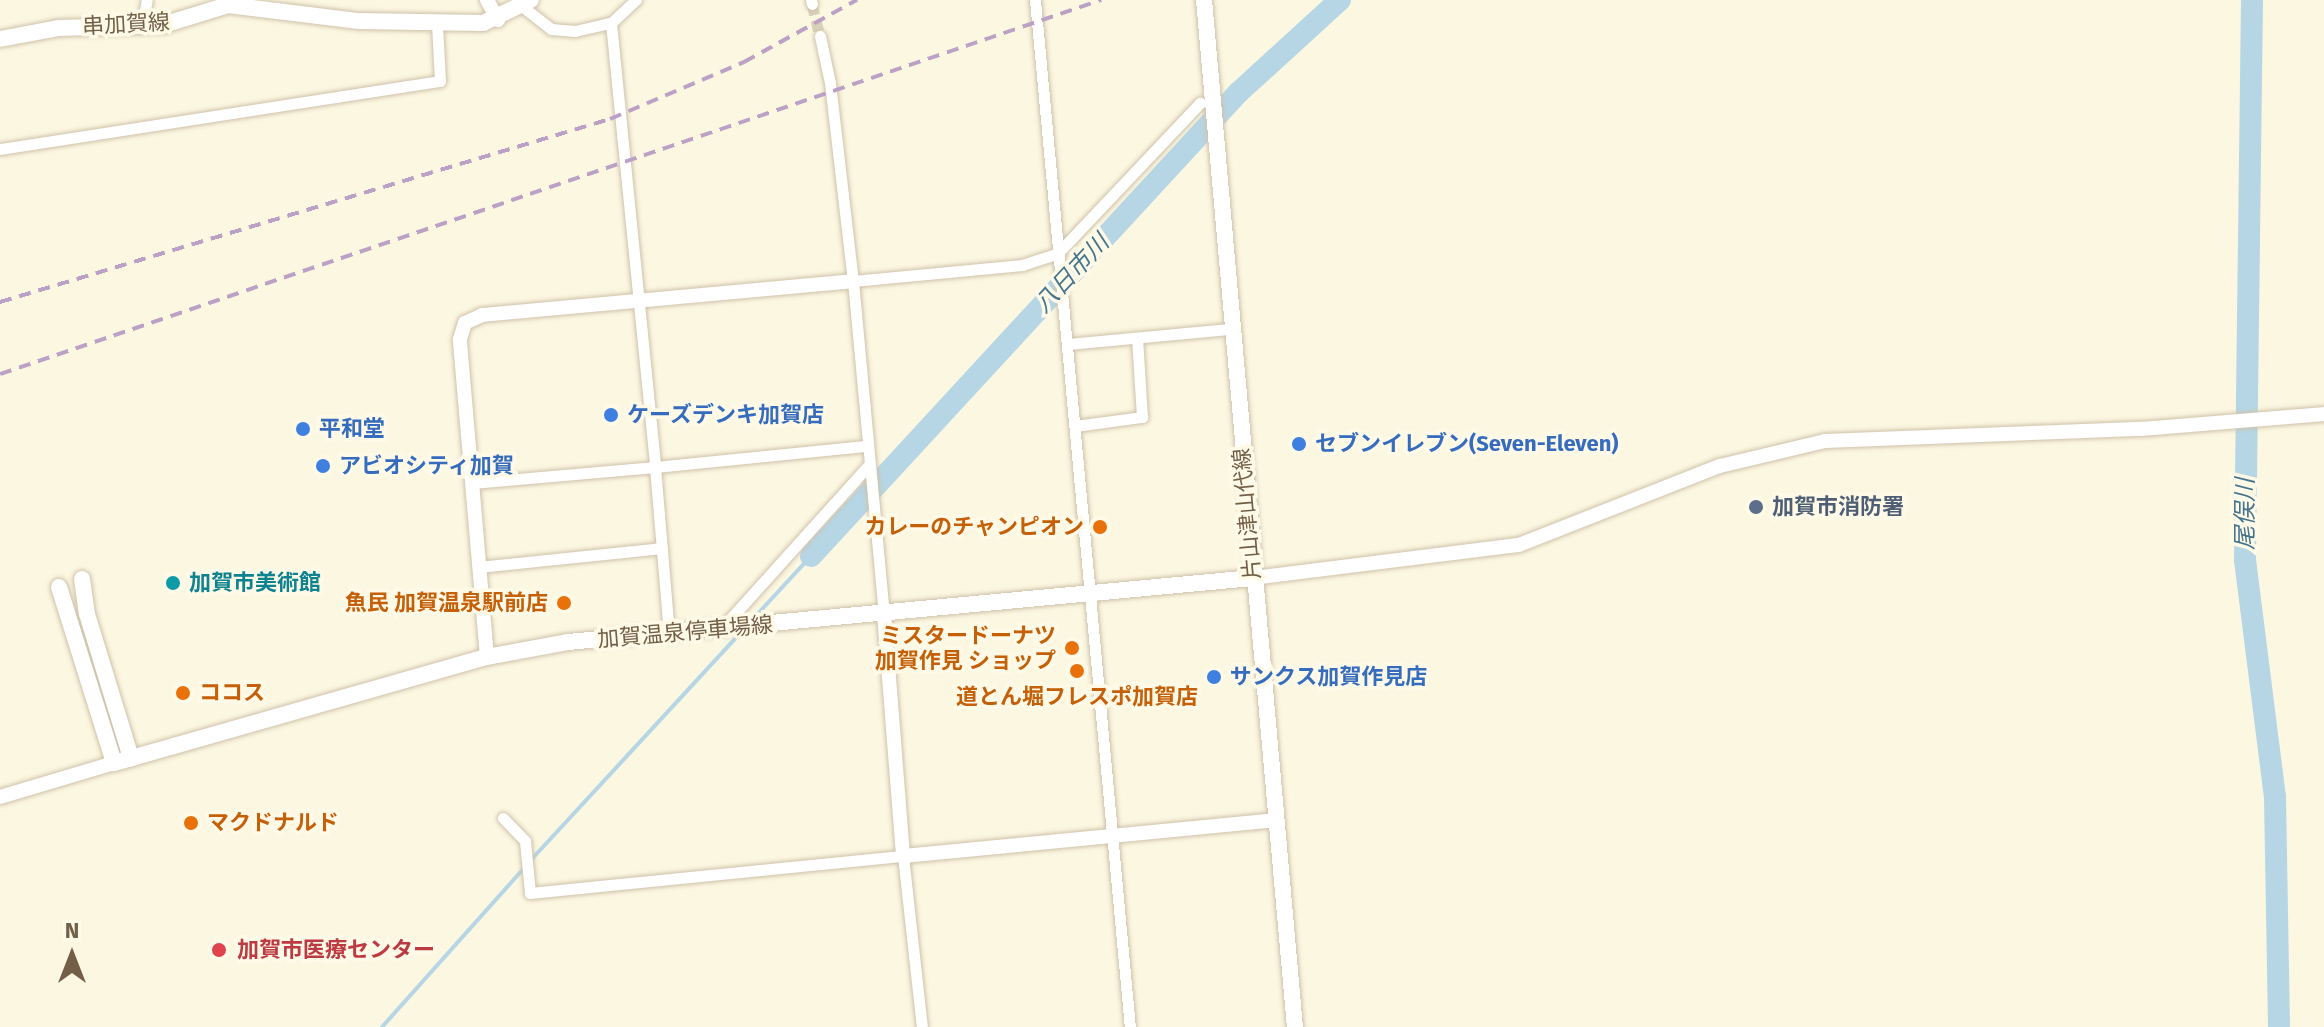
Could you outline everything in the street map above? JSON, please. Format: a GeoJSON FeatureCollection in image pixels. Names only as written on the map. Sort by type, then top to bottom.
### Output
{"type":"FeatureCollection","features":[{"type":"Feature","properties":{"kind":"main road","name":"片山津山代線"},"geometry":{"type":"LineString","coordinates":[[1204,0],[1207,101],[1218,141],[1231,329],[1295,1027]]}},
{"type":"Feature","properties":{"kind":"main road","name":"串加賀線"},"geometry":{"type":"LineString","coordinates":[[0,39],[58,28],[142,27],[228,5],[335,19],[437,23],[498,20],[527,4]]}},
{"type":"Feature","properties":{"kind":"main road","name":"加賀温泉停車場線"},"geometry":{"type":"LineString","coordinates":[[114,763],[487,657],[568,642],[1253,578]]}},
{"type":"Feature","properties":{"kind":"main road"},"geometry":{"type":"LineString","coordinates":[[82,579],[87,614],[131,758]]}},
{"type":"Feature","properties":{"kind":"main road"},"geometry":{"type":"LineString","coordinates":[[59,587],[114,763]]}},
{"type":"Feature","properties":{"kind":"street"},"geometry":{"type":"LineString","coordinates":[[142,27],[147,0]]}},
{"type":"Feature","properties":{"kind":"street"},"geometry":{"type":"LineString","coordinates":[[487,0],[498,20]]}},
{"type":"Feature","properties":{"kind":"street"},"geometry":{"type":"LineString","coordinates":[[527,4],[551,29],[575,31],[611,23],[634,0]]}},
{"type":"Feature","properties":{"kind":"street"},"geometry":{"type":"LineString","coordinates":[[1035,0],[1130,1027]]}},
{"type":"Feature","properties":{"kind":"street"},"geometry":{"type":"LineString","coordinates":[[0,149],[440,81],[437,23]]}},
{"type":"Feature","properties":{"kind":"street"},"geometry":{"type":"LineString","coordinates":[[611,23],[669,634]]}},
{"type":"Feature","properties":{"kind":"street"},"geometry":{"type":"LineString","coordinates":[[820,36],[830,83],[853,281],[865,446],[884,614],[903,856],[922,1027]]}},
{"type":"Feature","properties":{"kind":"street"},"geometry":{"type":"LineString","coordinates":[[487,657],[460,339],[465,323],[482,315],[1022,265],[1059,257],[1207,101]]}},
{"type":"Feature","properties":{"kind":"street"},"geometry":{"type":"LineString","coordinates":[[1068,344],[1231,329]]}},
{"type":"Feature","properties":{"kind":"street"},"geometry":{"type":"LineString","coordinates":[[1075,426],[1142,417],[1137,338]]}},
{"type":"Feature","properties":{"kind":"street"},"geometry":{"type":"LineString","coordinates":[[1253,578],[1519,545],[1720,466],[1825,441],[2235,422],[2324,414]]}},
{"type":"Feature","properties":{"kind":"street"},"geometry":{"type":"LineString","coordinates":[[472,483],[865,446]]}},
{"type":"Feature","properties":{"kind":"street"},"geometry":{"type":"LineString","coordinates":[[726,628],[868,470]]}},
{"type":"Feature","properties":{"kind":"street"},"geometry":{"type":"LineString","coordinates":[[479,567],[662,548]]}},
{"type":"Feature","properties":{"kind":"street"},"geometry":{"type":"LineString","coordinates":[[0,797],[114,763]]}},
{"type":"Feature","properties":{"kind":"street"},"geometry":{"type":"LineString","coordinates":[[503,818],[520,832],[526,848],[530,893],[1275,820]]}},
{"type":"Feature","properties":{"kind":"waterway","name":"八日市川"},"geometry":{"type":"LineString","coordinates":[[811,556],[1238,93],[1340,0]]}},
{"type":"Feature","properties":{"kind":"waterway","name":"尾俣川"},"geometry":{"type":"LineString","coordinates":[[2252,0],[2245,560],[2275,797],[2279,1027]]}},
{"type":"Feature","properties":{"kind":"waterway"},"geometry":{"type":"LineString","coordinates":[[752,620],[811,556]]}},
{"type":"Feature","properties":{"kind":"waterway"},"geometry":{"type":"LineString","coordinates":[[530,861],[741,632]]}},
{"type":"Feature","properties":{"kind":"waterway"},"geometry":{"type":"LineString","coordinates":[[382,1027],[524,868]]}},
{"type":"Feature","properties":{"kind":"tunnel"},"geometry":{"type":"LineString","coordinates":[[812,4],[820,36]]}},
{"type":"Feature","properties":{"kind":"railway"},"geometry":{"type":"LineString","coordinates":[[0,302],[610,119],[744,62],[857,0]]}},
{"type":"Feature","properties":{"kind":"railway"},"geometry":{"type":"LineString","coordinates":[[0,374],[1101,0]]}},
{"type":"Feature","properties":{"kind":"place","name":"ケーズデンキ加賀店"},"geometry":{"type":"Point","coordinates":[611,415]}},
{"type":"Feature","properties":{"kind":"place","name":"平和堂"},"geometry":{"type":"Point","coordinates":[303,429]}},
{"type":"Feature","properties":{"kind":"place","name":"セブンイレブン(Seven-Eleven)"},"geometry":{"type":"Point","coordinates":[1299,444]}},
{"type":"Feature","properties":{"kind":"place","name":"アビオシティ加賀"},"geometry":{"type":"Point","coordinates":[323,466]}},
{"type":"Feature","properties":{"kind":"place","name":"加賀市消防署"},"geometry":{"type":"Point","coordinates":[1756,507]}},
{"type":"Feature","properties":{"kind":"place","name":"カレーのチャンピオン"},"geometry":{"type":"Point","coordinates":[1100,527]}},
{"type":"Feature","properties":{"kind":"place","name":"加賀市美術館"},"geometry":{"type":"Point","coordinates":[173,583]}},
{"type":"Feature","properties":{"kind":"place","name":"魚民 加賀温泉駅前店"},"geometry":{"type":"Point","coordinates":[564,603]}},
{"type":"Feature","properties":{"kind":"place","name":"ミスタードーナツ 加賀作見 ショップ"},"geometry":{"type":"Point","coordinates":[1072,648]}},
{"type":"Feature","properties":{"kind":"place","name":"道とん堀フレスポ加賀店"},"geometry":{"type":"Point","coordinates":[1077,671]}},
{"type":"Feature","properties":{"kind":"place","name":"サンクス加賀作見店"},"geometry":{"type":"Point","coordinates":[1214,677]}},
{"type":"Feature","properties":{"kind":"place","name":"ココス"},"geometry":{"type":"Point","coordinates":[183,693]}},
{"type":"Feature","properties":{"kind":"place","name":"マクドナルド"},"geometry":{"type":"Point","coordinates":[191,823]}},
{"type":"Feature","properties":{"kind":"place","name":"加賀市医療センター"},"geometry":{"type":"Point","coordinates":[219,950]}}]}
